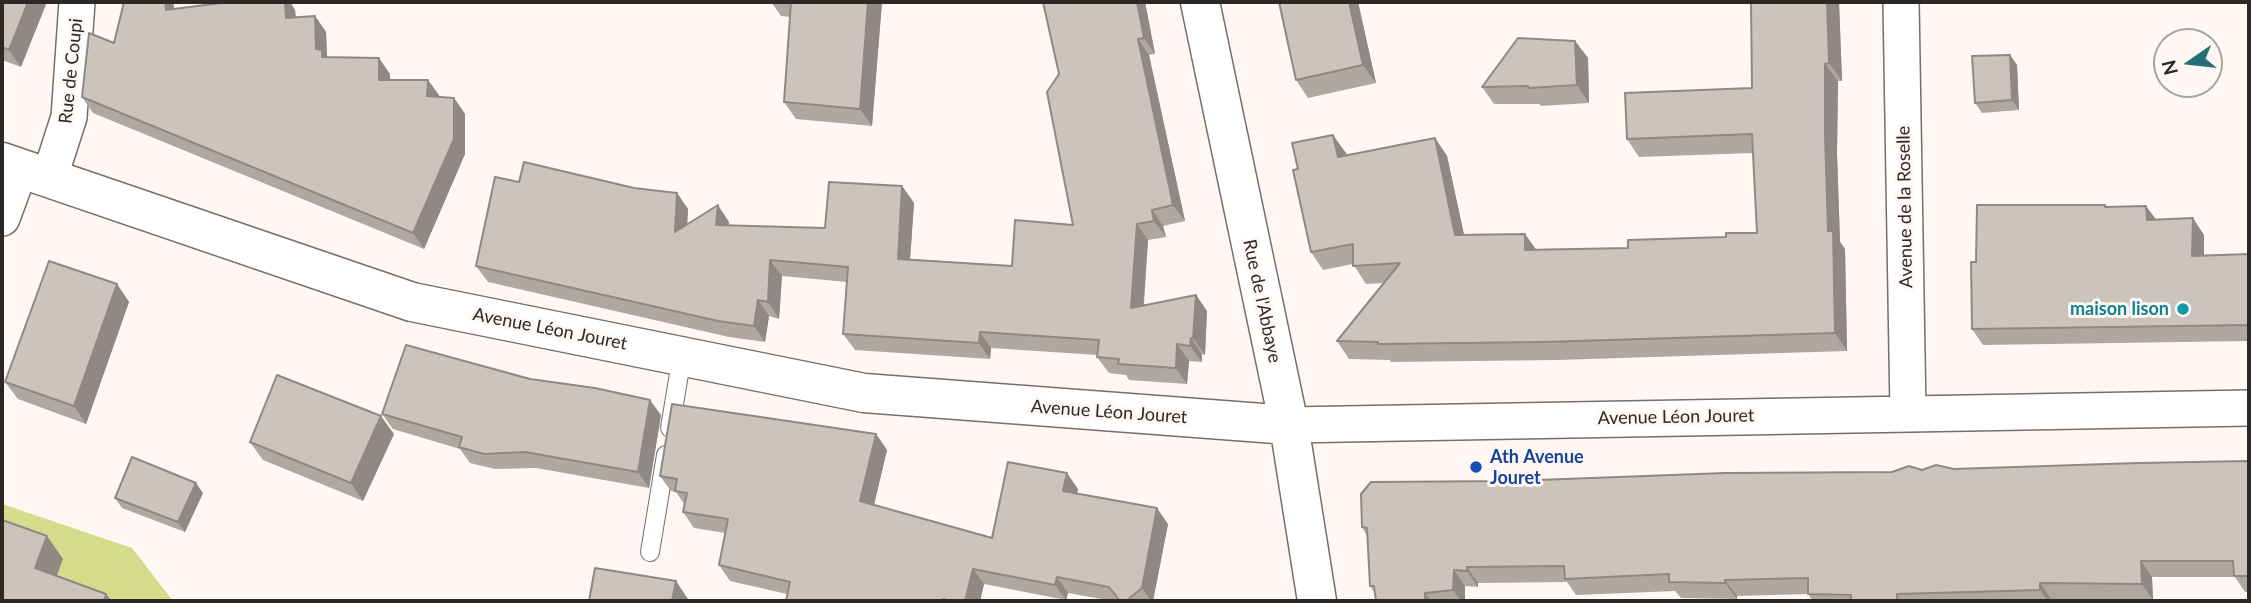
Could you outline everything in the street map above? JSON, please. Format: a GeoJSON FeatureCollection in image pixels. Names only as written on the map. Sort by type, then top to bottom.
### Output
{"type":"FeatureCollection","features":[{"type":"Feature","properties":{"kind":"street","name":"Rue de Coupi"},"geometry":{"type":"LineString","coordinates":[[2,218],[24,170],[69,117],[78,2]]}},
{"type":"Feature","properties":{"kind":"street","name":"Rue de l'Abbaye"},"geometry":{"type":"LineString","coordinates":[[1200,2],[1289,425],[1317,601]]}},
{"type":"Feature","properties":{"kind":"street","name":"Avenue de la Roselle"},"geometry":{"type":"LineString","coordinates":[[1901,2],[1908,413]]}},
{"type":"Feature","properties":{"kind":"street","name":"Avenue Léon Jouret"},"geometry":{"type":"LineString","coordinates":[[24,170],[412,302],[864,393],[1289,425],[2249,408]]}},
{"type":"Feature","properties":{"kind":"lane"},"geometry":{"type":"LineString","coordinates":[[650,552],[682,356]]}},
{"type":"Feature","properties":{"kind":"green space"},"geometry":{"type":"Polygon","coordinates":[[[2,504],[132,548],[173,601],[2,601],[2,504]]]}},
{"type":"Feature","properties":{"kind":"building"},"geometry":{"type":"Polygon","coordinates":[[[2,2],[28,2],[9,50],[2,47],[2,2]]]}},
{"type":"Feature","properties":{"kind":"building"},"geometry":{"type":"Polygon","coordinates":[[[124,2],[165,2],[166,10],[229,2],[285,2],[286,18],[315,16],[316,49],[322,50],[322,57],[379,58],[379,80],[428,80],[427,96],[454,98],[454,139],[413,233],[82,97],[89,33],[114,43],[124,2]]]}},
{"type":"Feature","properties":{"kind":"building"},"geometry":{"type":"Polygon","coordinates":[[[791,2],[868,2],[860,109],[784,102],[791,2]]]}},
{"type":"Feature","properties":{"kind":"building"},"geometry":{"type":"Polygon","coordinates":[[[1043,2],[1137,2],[1144,38],[1138,39],[1173,205],[1152,210],[1154,221],[1137,224],[1131,308],[1196,295],[1193,338],[1190,346],[1177,344],[1176,368],[1118,364],[1119,359],[1097,357],[1099,340],[980,332],[979,343],[843,334],[848,267],[770,260],[768,302],[758,300],[754,326],[718,321],[476,266],[495,177],[519,182],[524,162],[634,188],[677,193],[675,232],[718,205],[716,225],[825,228],[829,182],[902,186],[898,259],[1012,266],[1015,220],[1073,225],[1047,92],[1059,74],[1043,2]]]}},
{"type":"Feature","properties":{"kind":"building"},"geometry":{"type":"Polygon","coordinates":[[[1279,2],[1349,2],[1363,65],[1296,80],[1279,2]]]}},
{"type":"Feature","properties":{"kind":"building"},"geometry":{"type":"Polygon","coordinates":[[[1751,2],[1827,2],[1829,63],[1825,64],[1825,135],[1828,231],[1833,231],[1835,333],[1544,342],[1378,344],[1337,341],[1400,263],[1353,266],[1353,244],[1311,252],[1293,170],[1298,169],[1292,143],[1333,135],[1338,157],[1435,138],[1455,235],[1525,234],[1525,250],[1628,248],[1628,240],[1726,237],[1726,233],[1757,233],[1752,134],[1627,139],[1625,93],[1752,88],[1751,2]]]}},
{"type":"Feature","properties":{"kind":"building"},"geometry":{"type":"Polygon","coordinates":[[[1518,38],[1575,41],[1577,85],[1482,87],[1518,38]]]}},
{"type":"Feature","properties":{"kind":"building"},"geometry":{"type":"Polygon","coordinates":[[[2010,55],[2012,100],[1975,103],[1972,56],[2010,55]]]}},
{"type":"Feature","properties":{"kind":"building"},"geometry":{"type":"Polygon","coordinates":[[[1977,205],[2146,206],[2147,220],[2193,218],[2192,256],[2249,254],[2249,325],[1972,329],[1971,262],[1976,262],[1977,205]]]}},
{"type":"Feature","properties":{"kind":"building"},"geometry":{"type":"Polygon","coordinates":[[[49,261],[117,284],[74,406],[5,382],[49,261]]]}},
{"type":"Feature","properties":{"kind":"building"},"geometry":{"type":"Polygon","coordinates":[[[406,345],[530,379],[595,388],[650,400],[638,472],[525,452],[484,454],[459,447],[462,437],[382,414],[406,345]]]}},
{"type":"Feature","properties":{"kind":"building"},"geometry":{"type":"Polygon","coordinates":[[[277,375],[381,416],[351,483],[250,442],[277,375]]]}},
{"type":"Feature","properties":{"kind":"building"},"geometry":{"type":"Polygon","coordinates":[[[672,404],[876,434],[860,501],[992,538],[1008,462],[1067,473],[1063,491],[1157,508],[1142,588],[1126,601],[1120,601],[1109,587],[1057,577],[1055,585],[973,569],[965,601],[786,601],[790,582],[719,565],[728,519],[683,512],[687,493],[675,491],[677,479],[660,476],[672,404]]]}},
{"type":"Feature","properties":{"kind":"building"},"geometry":{"type":"Polygon","coordinates":[[[132,457],[196,483],[178,522],[115,498],[132,457]]]}},
{"type":"Feature","properties":{"kind":"building"},"geometry":{"type":"Polygon","coordinates":[[[2249,461],[2249,576],[2234,576],[2233,561],[2141,561],[2142,584],[2040,583],[2040,590],[1897,594],[1897,601],[1851,601],[1851,595],[1808,594],[1808,578],[1725,580],[1725,583],[1669,582],[1669,574],[1565,579],[1564,566],[1467,567],[1467,571],[1454,570],[1453,590],[1425,593],[1425,601],[1376,601],[1374,586],[1370,586],[1367,528],[1362,527],[1361,494],[1371,482],[1511,481],[1725,473],[1892,472],[1909,466],[1922,470],[1936,465],[1954,469],[2249,461]]]}},
{"type":"Feature","properties":{"kind":"building"},"geometry":{"type":"Polygon","coordinates":[[[2,520],[47,536],[35,568],[106,594],[104,601],[2,601],[2,520]]]}},
{"type":"Feature","properties":{"kind":"building"},"geometry":{"type":"Polygon","coordinates":[[[595,568],[676,581],[672,601],[589,601],[595,568]]]}},
{"type":"Feature","properties":{"kind":"place","name":"maison lison"},"geometry":{"type":"Point","coordinates":[2183,309]}},
{"type":"Feature","properties":{"kind":"place","name":"Ath Avenue Jouret"},"geometry":{"type":"Point","coordinates":[1476,467]}}]}
